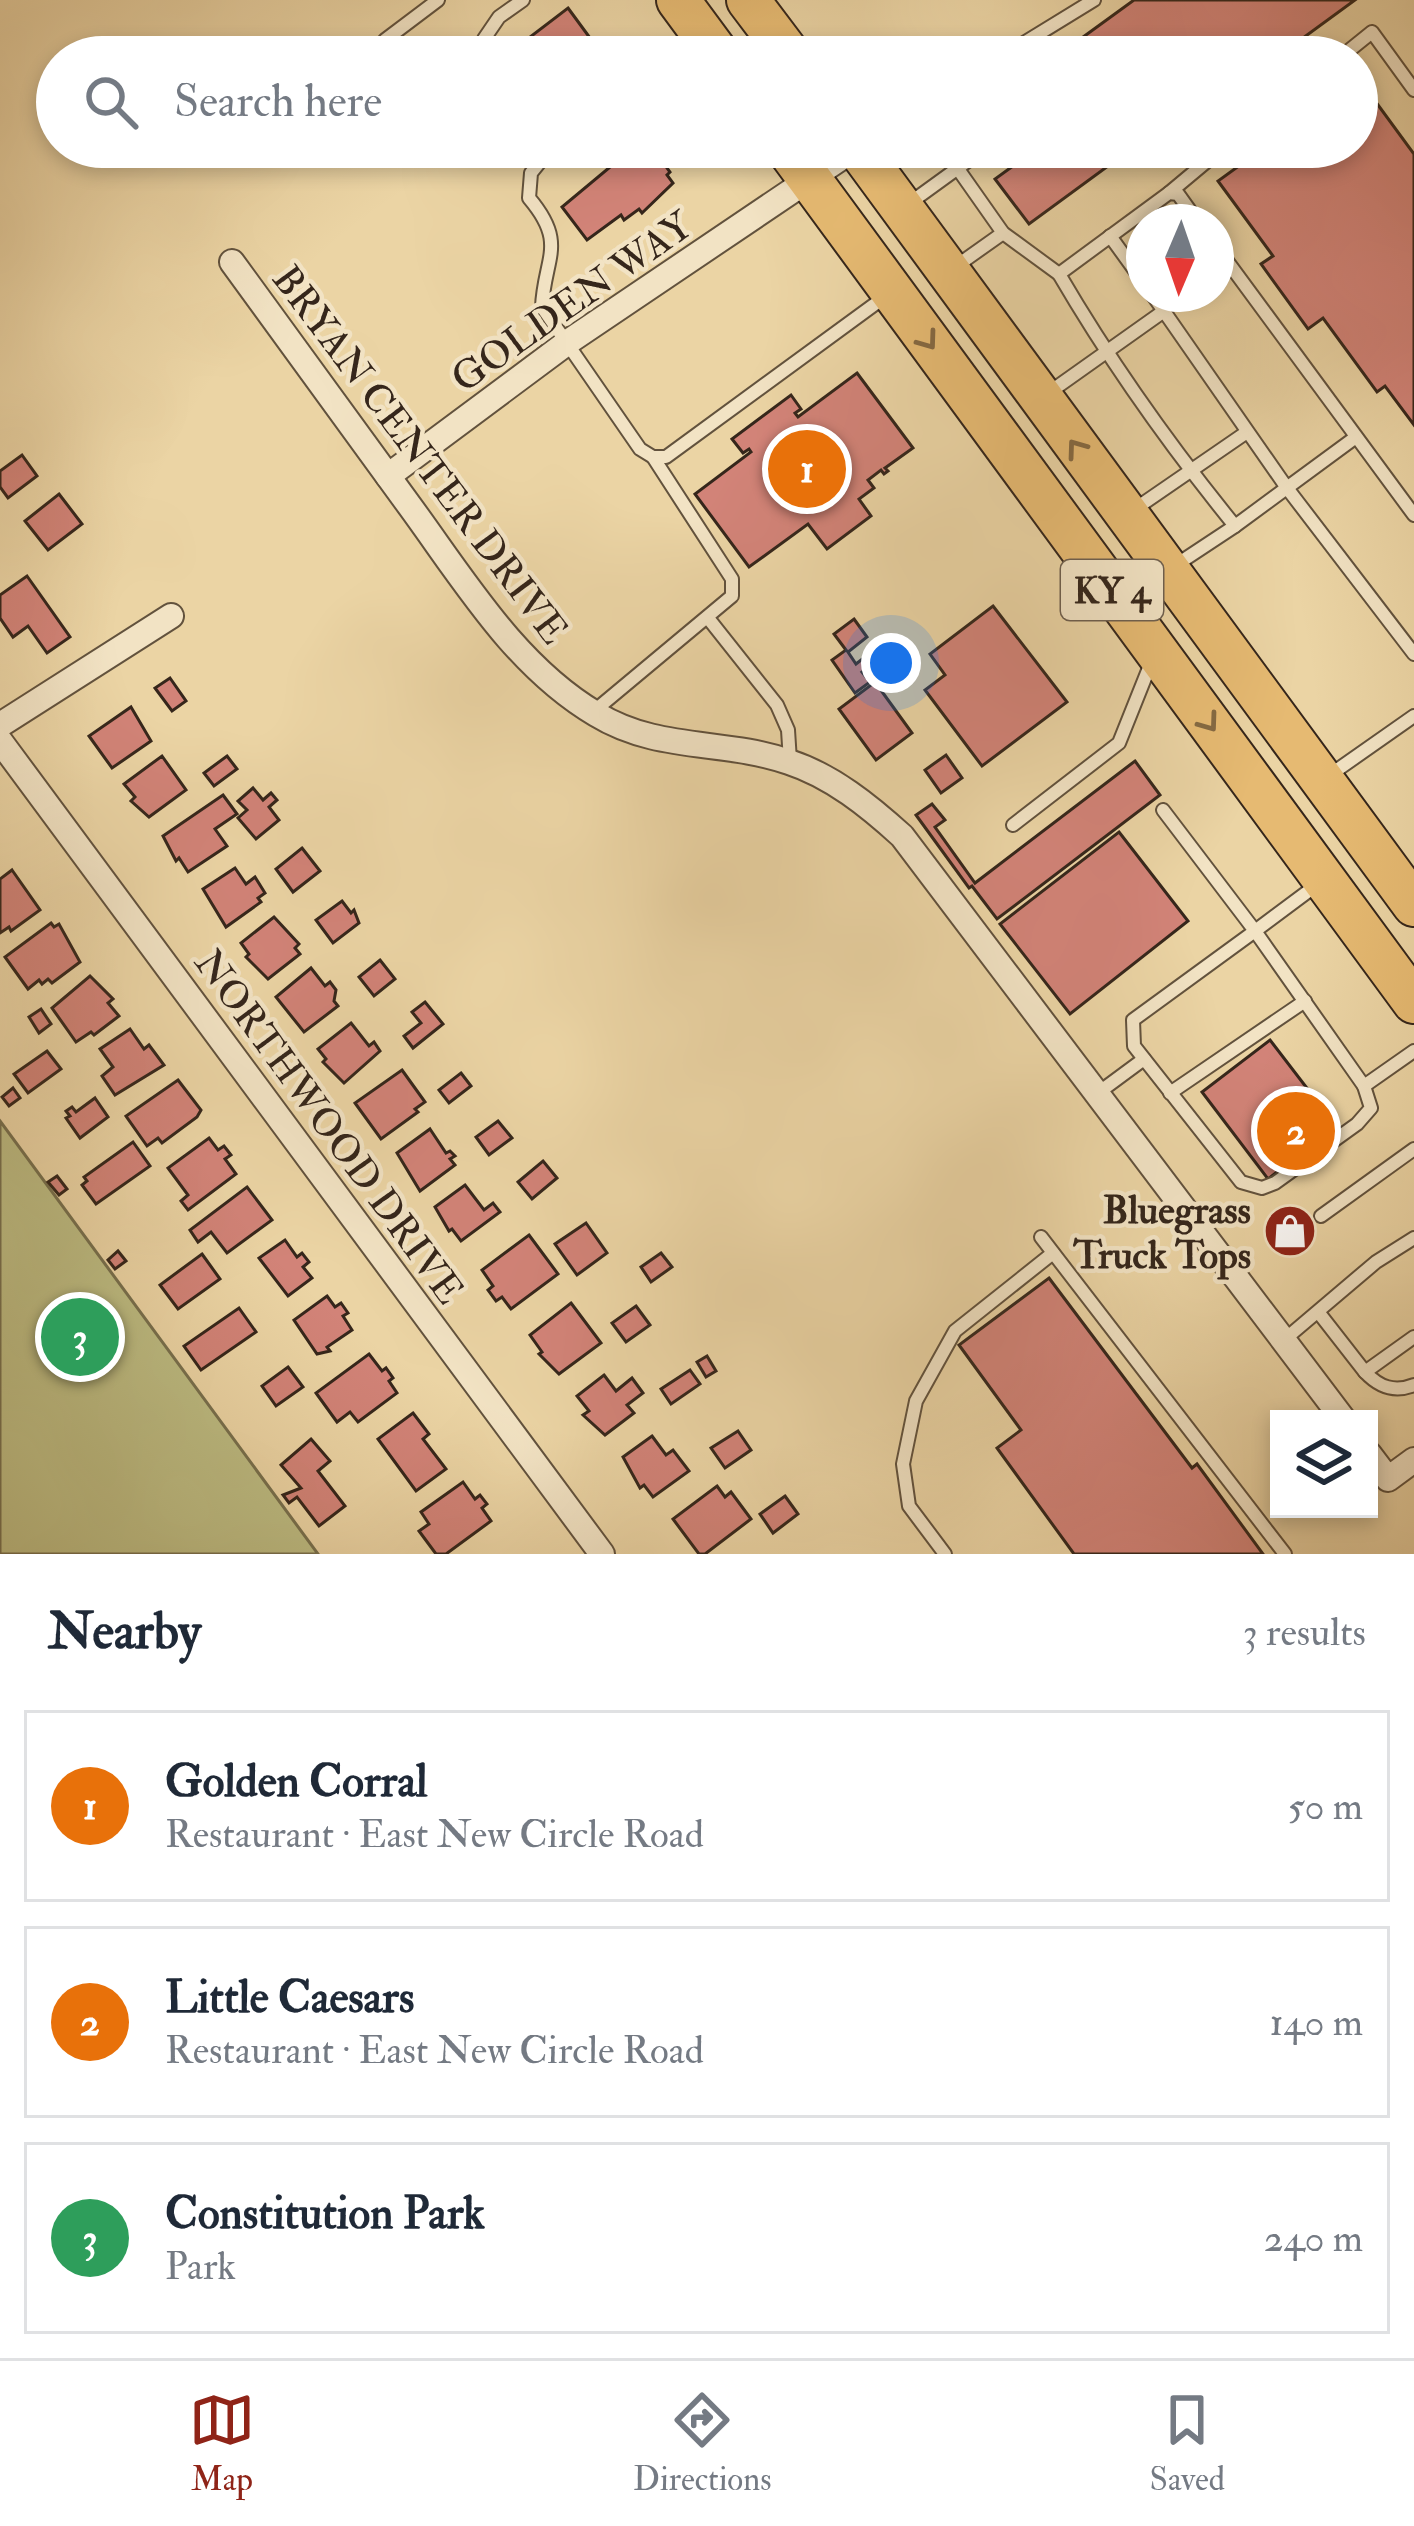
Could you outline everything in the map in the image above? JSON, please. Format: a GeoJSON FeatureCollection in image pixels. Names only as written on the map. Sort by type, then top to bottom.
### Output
{"type":"FeatureCollection","features":[{"type":"Feature","properties":{"kind":"highway"},"geometry":{"type":"LineString","coordinates":[[678,0],[694,36]]}},
{"type":"Feature","properties":{"kind":"highway"},"geometry":{"type":"LineString","coordinates":[[748,0],[775,36]]}},
{"type":"Feature","properties":{"kind":"highway","name":"KY 4"},"geometry":{"type":"LineString","coordinates":[[802,168],[1414,1002]]}},
{"type":"Feature","properties":{"kind":"highway","name":"KY 4"},"geometry":{"type":"LineString","coordinates":[[872,168],[1321,782],[1402,881]]}},
{"type":"Feature","properties":{"kind":"street","name":"GOLDEN WAY"},"geometry":{"type":"LineString","coordinates":[[388,476],[792,168]]}},
{"type":"Feature","properties":{"kind":"street","name":"BRYAN CENTER DRIVE"},"geometry":{"type":"LineString","coordinates":[[232,262],[530,663],[593,712],[632,732],[668,743],[790,762],[868,805],[902,836],[1336,1410]]}},
{"type":"Feature","properties":{"kind":"street"},"geometry":{"type":"LineString","coordinates":[[0,724],[171,616]]}},
{"type":"Feature","properties":{"kind":"street","name":"NORTHWOOD DRIVE"},"geometry":{"type":"LineString","coordinates":[[0,741],[602,1554]]}},
{"type":"Feature","properties":{"kind":"street"},"geometry":{"type":"LineString","coordinates":[[1378,1466],[1388,1479],[1412,1465]]}},
{"type":"Feature","properties":{"kind":"lane"},"geometry":{"type":"LineString","coordinates":[[390,36],[438,0]]}},
{"type":"Feature","properties":{"kind":"lane"},"geometry":{"type":"LineString","coordinates":[[486,36],[499,17],[523,0]]}},
{"type":"Feature","properties":{"kind":"lane"},"geometry":{"type":"LineString","coordinates":[[1036,36],[1094,0]]}},
{"type":"Feature","properties":{"kind":"lane"},"geometry":{"type":"LineString","coordinates":[[1378,40],[1414,89]]}},
{"type":"Feature","properties":{"kind":"lane"},"geometry":{"type":"LineString","coordinates":[[535,168],[529,198],[545,217],[555,246],[542,307],[640,449],[653,457],[732,579],[733,596],[593,712]]}},
{"type":"Feature","properties":{"kind":"lane"},"geometry":{"type":"LineString","coordinates":[[901,209],[960,168]]}},
{"type":"Feature","properties":{"kind":"lane"},"geometry":{"type":"LineString","coordinates":[[966,168],[1003,233],[1059,274],[1105,352],[1235,526]]}},
{"type":"Feature","properties":{"kind":"lane"},"geometry":{"type":"LineString","coordinates":[[1059,274],[1199,168]]}},
{"type":"Feature","properties":{"kind":"lane"},"geometry":{"type":"LineString","coordinates":[[1169,193],[1178,194],[1185,204]]}},
{"type":"Feature","properties":{"kind":"lane"},"geometry":{"type":"LineString","coordinates":[[947,272],[1003,233]]}},
{"type":"Feature","properties":{"kind":"lane"},"geometry":{"type":"LineString","coordinates":[[1110,236],[1126,259]]}},
{"type":"Feature","properties":{"kind":"lane"},"geometry":{"type":"LineString","coordinates":[[1234,270],[1414,515]]}},
{"type":"Feature","properties":{"kind":"lane"},"geometry":{"type":"LineString","coordinates":[[653,457],[666,457],[892,292]]}},
{"type":"Feature","properties":{"kind":"lane"},"geometry":{"type":"LineString","coordinates":[[1040,399],[1163,312]]}},
{"type":"Feature","properties":{"kind":"lane"},"geometry":{"type":"LineString","coordinates":[[1165,312],[1287,488],[1414,654]]}},
{"type":"Feature","properties":{"kind":"lane"},"geometry":{"type":"LineString","coordinates":[[1126,515],[1247,431]]}},
{"type":"Feature","properties":{"kind":"lane"},"geometry":{"type":"LineString","coordinates":[[1167,571],[1357,437]]}},
{"type":"Feature","properties":{"kind":"lane"},"geometry":{"type":"LineString","coordinates":[[708,618],[777,705],[788,730],[790,762]]}},
{"type":"Feature","properties":{"kind":"lane"},"geometry":{"type":"LineString","coordinates":[[1013,825],[1119,743],[1156,651]]}},
{"type":"Feature","properties":{"kind":"lane"},"geometry":{"type":"LineString","coordinates":[[1321,782],[1414,716]]}},
{"type":"Feature","properties":{"kind":"lane"},"geometry":{"type":"LineString","coordinates":[[1163,810],[1255,931],[1305,1001],[1364,1086],[1371,1108],[1358,1124],[1262,1188],[1241,1182],[1170,1093],[1134,1046],[1133,1020],[1255,931],[1324,879]]}},
{"type":"Feature","properties":{"kind":"lane"},"geometry":{"type":"LineString","coordinates":[[1170,1093],[1305,1001]]}},
{"type":"Feature","properties":{"kind":"lane"},"geometry":{"type":"LineString","coordinates":[[1364,1086],[1414,1051]]}},
{"type":"Feature","properties":{"kind":"lane"},"geometry":{"type":"LineString","coordinates":[[1098,1093],[1144,1059]]}},
{"type":"Feature","properties":{"kind":"lane"},"geometry":{"type":"LineString","coordinates":[[1321,1216],[1414,1149]]}},
{"type":"Feature","properties":{"kind":"lane"},"geometry":{"type":"LineString","coordinates":[[1041,1237],[1285,1554]]}},
{"type":"Feature","properties":{"kind":"lane"},"geometry":{"type":"LineString","coordinates":[[1284,1340],[1376,1262],[1414,1238]]}},
{"type":"Feature","properties":{"kind":"lane"},"geometry":{"type":"LineString","coordinates":[[945,1554],[909,1506],[903,1464],[916,1400],[955,1331],[1053,1252]]}},
{"type":"Feature","properties":{"kind":"lane"},"geometry":{"type":"LineString","coordinates":[[1319,1313],[1375,1382],[1390,1388],[1414,1385]]}},
{"type":"Feature","properties":{"kind":"lane"},"geometry":{"type":"LineString","coordinates":[[1365,1372],[1414,1337]]}},
{"type":"Feature","properties":{"kind":"shaded area"},"geometry":{"type":"Polygon","coordinates":[[[0,1121],[318,1554],[0,1554],[0,1121]]]}},
{"type":"Feature","properties":{"kind":"building"},"geometry":{"type":"Polygon","coordinates":[[[1134,0],[1355,0],[1306,36],[1084,36],[1134,0]]]}},
{"type":"Feature","properties":{"kind":"building"},"geometry":{"type":"Polygon","coordinates":[[[568,8],[589,36],[531,36],[568,8]]]}},
{"type":"Feature","properties":{"kind":"building"},"geometry":{"type":"Polygon","coordinates":[[[1378,105],[1414,154],[1414,425],[1385,386],[1377,392],[1323,318],[1308,329],[1261,264],[1273,256],[1218,181],[1236,168],[1378,168],[1378,105]]]}},
{"type":"Feature","properties":{"kind":"building"},"geometry":{"type":"Polygon","coordinates":[[[609,168],[667,168],[673,183],[642,213],[639,209],[624,220],[621,215],[587,240],[562,207],[609,168]]]}},
{"type":"Feature","properties":{"kind":"building"},"geometry":{"type":"Polygon","coordinates":[[[1010,168],[1105,168],[1029,224],[995,179],[1010,168]]]}},
{"type":"Feature","properties":{"kind":"building"},"geometry":{"type":"Polygon","coordinates":[[[857,373],[913,448],[885,468],[884,474],[881,470],[868,480],[874,488],[859,499],[871,516],[827,549],[808,524],[749,567],[695,494],[751,452],[743,453],[732,439],[791,395],[801,409],[795,413],[798,417],[857,373]]]}},
{"type":"Feature","properties":{"kind":"building"},"geometry":{"type":"Polygon","coordinates":[[[22,455],[37,476],[8,498],[0,487],[0,471],[22,455]]]}},
{"type":"Feature","properties":{"kind":"building"},"geometry":{"type":"Polygon","coordinates":[[[59,494],[82,524],[48,550],[25,521],[59,494]]]}},
{"type":"Feature","properties":{"kind":"building"},"geometry":{"type":"Polygon","coordinates":[[[27,576],[70,637],[47,653],[28,626],[13,637],[0,618],[0,595],[27,576]]]}},
{"type":"Feature","properties":{"kind":"building"},"geometry":{"type":"Polygon","coordinates":[[[993,606],[1067,702],[982,766],[925,690],[945,675],[930,654],[993,606]]]}},
{"type":"Feature","properties":{"kind":"building"},"geometry":{"type":"Polygon","coordinates":[[[854,619],[867,637],[848,652],[856,664],[866,656],[873,665],[862,672],[870,682],[855,693],[832,660],[846,650],[834,634],[854,619]]]}},
{"type":"Feature","properties":{"kind":"building"},"geometry":{"type":"Polygon","coordinates":[[[170,678],[186,701],[172,711],[155,688],[170,678]]]}},
{"type":"Feature","properties":{"kind":"building"},"geometry":{"type":"Polygon","coordinates":[[[875,682],[912,733],[876,760],[839,709],[875,682]]]}},
{"type":"Feature","properties":{"kind":"building"},"geometry":{"type":"Polygon","coordinates":[[[131,707],[151,741],[112,768],[89,736],[131,707]]]}},
{"type":"Feature","properties":{"kind":"building"},"geometry":{"type":"Polygon","coordinates":[[[946,755],[962,778],[941,793],[925,770],[946,755]]]}},
{"type":"Feature","properties":{"kind":"building"},"geometry":{"type":"Polygon","coordinates":[[[162,756],[186,790],[149,817],[131,801],[135,797],[124,784],[162,756]]]}},
{"type":"Feature","properties":{"kind":"building"},"geometry":{"type":"Polygon","coordinates":[[[227,756],[237,769],[214,786],[204,773],[227,756]]]}},
{"type":"Feature","properties":{"kind":"building"},"geometry":{"type":"Polygon","coordinates":[[[1135,761],[1160,795],[997,919],[916,815],[932,804],[945,820],[935,827],[975,883],[1135,761]]]}},
{"type":"Feature","properties":{"kind":"building"},"geometry":{"type":"Polygon","coordinates":[[[253,788],[263,800],[271,793],[277,800],[269,807],[279,820],[256,839],[238,818],[247,810],[238,801],[253,788]]]}},
{"type":"Feature","properties":{"kind":"building"},"geometry":{"type":"Polygon","coordinates":[[[223,795],[237,814],[215,829],[227,846],[188,872],[163,836],[223,795]]]}},
{"type":"Feature","properties":{"kind":"building"},"geometry":{"type":"Polygon","coordinates":[[[1119,832],[1188,921],[1070,1014],[1000,924],[1119,832]]]}},
{"type":"Feature","properties":{"kind":"building"},"geometry":{"type":"Polygon","coordinates":[[[302,848],[320,871],[293,892],[276,869],[302,848]]]}},
{"type":"Feature","properties":{"kind":"building"},"geometry":{"type":"Polygon","coordinates":[[[235,868],[246,884],[255,877],[265,893],[258,898],[261,902],[226,927],[203,889],[235,868]]]}},
{"type":"Feature","properties":{"kind":"building"},"geometry":{"type":"Polygon","coordinates":[[[12,870],[40,910],[11,931],[9,927],[0,933],[0,879],[12,870]]]}},
{"type":"Feature","properties":{"kind":"building"},"geometry":{"type":"Polygon","coordinates":[[[342,901],[351,913],[354,910],[359,923],[333,943],[316,920],[342,901]]]}},
{"type":"Feature","properties":{"kind":"building"},"geometry":{"type":"Polygon","coordinates":[[[274,917],[299,944],[295,948],[300,954],[268,979],[246,957],[249,954],[241,943],[274,917]]]}},
{"type":"Feature","properties":{"kind":"building"},"geometry":{"type":"Polygon","coordinates":[[[51,923],[59,924],[80,962],[52,983],[39,980],[28,989],[5,957],[51,923]]]}},
{"type":"Feature","properties":{"kind":"building"},"geometry":{"type":"Polygon","coordinates":[[[380,960],[395,979],[374,996],[359,977],[380,960]]]}},
{"type":"Feature","properties":{"kind":"building"},"geometry":{"type":"Polygon","coordinates":[[[311,968],[325,986],[330,982],[336,990],[338,1006],[304,1032],[276,997],[311,968]]]}},
{"type":"Feature","properties":{"kind":"building"},"geometry":{"type":"Polygon","coordinates":[[[90,976],[113,999],[108,1003],[119,1016],[76,1042],[52,1008],[90,976]]]}},
{"type":"Feature","properties":{"kind":"building"},"geometry":{"type":"Polygon","coordinates":[[[425,1002],[443,1024],[413,1048],[404,1036],[421,1023],[412,1012],[425,1002]]]}},
{"type":"Feature","properties":{"kind":"building"},"geometry":{"type":"Polygon","coordinates":[[[41,1009],[51,1024],[39,1033],[29,1017],[41,1009]]]}},
{"type":"Feature","properties":{"kind":"building"},"geometry":{"type":"Polygon","coordinates":[[[351,1023],[369,1046],[374,1042],[380,1051],[344,1083],[323,1062],[326,1059],[318,1049],[351,1023]]]}},
{"type":"Feature","properties":{"kind":"building"},"geometry":{"type":"Polygon","coordinates":[[[130,1029],[164,1065],[115,1095],[102,1076],[113,1067],[100,1049],[130,1029]]]}},
{"type":"Feature","properties":{"kind":"building"},"geometry":{"type":"Polygon","coordinates":[[[1270,1040],[1336,1126],[1268,1179],[1202,1092],[1270,1040]]]}},
{"type":"Feature","properties":{"kind":"building"},"geometry":{"type":"Polygon","coordinates":[[[47,1051],[61,1069],[28,1093],[14,1074],[47,1051]]]}},
{"type":"Feature","properties":{"kind":"building"},"geometry":{"type":"Polygon","coordinates":[[[402,1070],[425,1102],[381,1139],[355,1103],[402,1070]]]}},
{"type":"Feature","properties":{"kind":"building"},"geometry":{"type":"Polygon","coordinates":[[[461,1073],[471,1086],[449,1103],[439,1090],[461,1073]]]}},
{"type":"Feature","properties":{"kind":"building"},"geometry":{"type":"Polygon","coordinates":[[[178,1080],[201,1110],[162,1143],[158,1138],[147,1146],[126,1116],[178,1080]]]}},
{"type":"Feature","properties":{"kind":"building"},"geometry":{"type":"Polygon","coordinates":[[[13,1088],[20,1098],[9,1106],[2,1097],[13,1088]]]}},
{"type":"Feature","properties":{"kind":"building"},"geometry":{"type":"Polygon","coordinates":[[[95,1098],[108,1117],[80,1138],[66,1111],[72,1107],[76,1112],[95,1098]]]}},
{"type":"Feature","properties":{"kind":"building"},"geometry":{"type":"Polygon","coordinates":[[[498,1121],[512,1138],[489,1155],[476,1137],[498,1121]]]}},
{"type":"Feature","properties":{"kind":"building"},"geometry":{"type":"Polygon","coordinates":[[[430,1129],[446,1153],[455,1156],[450,1159],[455,1165],[420,1191],[397,1153],[430,1129]]]}},
{"type":"Feature","properties":{"kind":"building"},"geometry":{"type":"Polygon","coordinates":[[[209,1138],[218,1150],[224,1146],[231,1155],[225,1159],[236,1174],[188,1210],[181,1201],[188,1195],[168,1168],[209,1138]]]}},
{"type":"Feature","properties":{"kind":"building"},"geometry":{"type":"Polygon","coordinates":[[[133,1142],[150,1166],[96,1204],[82,1185],[87,1181],[84,1177],[133,1142]]]}},
{"type":"Feature","properties":{"kind":"building"},"geometry":{"type":"Polygon","coordinates":[[[543,1161],[557,1178],[532,1199],[518,1182],[543,1161]]]}},
{"type":"Feature","properties":{"kind":"building"},"geometry":{"type":"Polygon","coordinates":[[[57,1176],[67,1189],[59,1195],[48,1182],[57,1176]]]}},
{"type":"Feature","properties":{"kind":"building"},"geometry":{"type":"Polygon","coordinates":[[[465,1185],[484,1210],[493,1203],[500,1212],[461,1241],[435,1207],[465,1185]]]}},
{"type":"Feature","properties":{"kind":"building"},"geometry":{"type":"Polygon","coordinates":[[[247,1187],[272,1220],[227,1253],[211,1232],[198,1242],[190,1230],[247,1187]]]}},
{"type":"Feature","properties":{"kind":"building"},"geometry":{"type":"Polygon","coordinates":[[[586,1223],[607,1253],[577,1275],[555,1244],[586,1223]]]}},
{"type":"Feature","properties":{"kind":"building"},"geometry":{"type":"Polygon","coordinates":[[[529,1235],[558,1274],[511,1309],[502,1297],[496,1301],[482,1270],[529,1235]]]}},
{"type":"Feature","properties":{"kind":"building"},"geometry":{"type":"Polygon","coordinates":[[[285,1240],[297,1257],[302,1253],[309,1262],[303,1267],[312,1278],[288,1296],[259,1258],[285,1240]]]}},
{"type":"Feature","properties":{"kind":"building"},"geometry":{"type":"Polygon","coordinates":[[[118,1251],[126,1261],[115,1269],[108,1260],[118,1251]]]}},
{"type":"Feature","properties":{"kind":"building"},"geometry":{"type":"Polygon","coordinates":[[[661,1253],[672,1267],[651,1282],[641,1267],[661,1253]]]}},
{"type":"Feature","properties":{"kind":"building"},"geometry":{"type":"Polygon","coordinates":[[[202,1254],[220,1279],[178,1309],[160,1285],[202,1254]]]}},
{"type":"Feature","properties":{"kind":"building"},"geometry":{"type":"Polygon","coordinates":[[[1049,1278],[1263,1554],[1074,1554],[997,1448],[1021,1430],[959,1345],[1049,1278]]]}},
{"type":"Feature","properties":{"kind":"building"},"geometry":{"type":"Polygon","coordinates":[[[327,1296],[335,1307],[341,1303],[352,1330],[327,1347],[330,1351],[317,1354],[294,1320],[327,1296]]]}},
{"type":"Feature","properties":{"kind":"building"},"geometry":{"type":"Polygon","coordinates":[[[571,1303],[601,1343],[559,1374],[539,1354],[530,1335],[571,1303]]]}},
{"type":"Feature","properties":{"kind":"building"},"geometry":{"type":"Polygon","coordinates":[[[636,1306],[650,1325],[626,1342],[612,1323],[636,1306]]]}},
{"type":"Feature","properties":{"kind":"building"},"geometry":{"type":"Polygon","coordinates":[[[239,1308],[256,1332],[201,1370],[184,1346],[239,1308]]]}},
{"type":"Feature","properties":{"kind":"building"},"geometry":{"type":"Polygon","coordinates":[[[369,1354],[382,1371],[386,1368],[397,1393],[358,1422],[350,1412],[337,1422],[316,1393],[369,1354]]]}},
{"type":"Feature","properties":{"kind":"building"},"geometry":{"type":"Polygon","coordinates":[[[707,1356],[716,1371],[706,1377],[697,1362],[707,1356]]]}},
{"type":"Feature","properties":{"kind":"building"},"geometry":{"type":"Polygon","coordinates":[[[288,1367],[303,1387],[276,1406],[262,1386],[288,1367]]]}},
{"type":"Feature","properties":{"kind":"building"},"geometry":{"type":"Polygon","coordinates":[[[690,1370],[700,1384],[671,1404],[661,1389],[690,1370]]]}},
{"type":"Feature","properties":{"kind":"building"},"geometry":{"type":"Polygon","coordinates":[[[604,1375],[616,1391],[632,1378],[643,1393],[627,1405],[634,1413],[605,1435],[583,1415],[589,1411],[577,1396],[604,1375]]]}},
{"type":"Feature","properties":{"kind":"building"},"geometry":{"type":"Polygon","coordinates":[[[413,1413],[429,1434],[423,1439],[446,1469],[416,1491],[378,1439],[413,1413]]]}},
{"type":"Feature","properties":{"kind":"building"},"geometry":{"type":"Polygon","coordinates":[[[738,1431],[751,1450],[725,1468],[711,1448],[738,1431]]]}},
{"type":"Feature","properties":{"kind":"building"},"geometry":{"type":"Polygon","coordinates":[[[652,1436],[666,1455],[673,1450],[689,1471],[653,1497],[644,1485],[640,1488],[623,1457],[652,1436]]]}},
{"type":"Feature","properties":{"kind":"building"},"geometry":{"type":"Polygon","coordinates":[[[311,1439],[330,1461],[318,1471],[345,1506],[319,1526],[297,1497],[289,1503],[283,1495],[301,1488],[281,1465],[311,1439]]]}},
{"type":"Feature","properties":{"kind":"building"},"geometry":{"type":"Polygon","coordinates":[[[463,1482],[475,1499],[480,1495],[487,1504],[482,1508],[491,1521],[446,1554],[436,1554],[419,1531],[429,1524],[421,1512],[463,1482]]]}},
{"type":"Feature","properties":{"kind":"building"},"geometry":{"type":"Polygon","coordinates":[[[717,1486],[725,1497],[731,1492],[751,1519],[699,1554],[673,1519],[717,1486]]]}},
{"type":"Feature","properties":{"kind":"building"},"geometry":{"type":"Polygon","coordinates":[[[785,1496],[798,1514],[773,1533],[760,1514],[785,1496]]]}},
{"type":"Feature","properties":{"kind":"place","name":"Golden Corral"},"geometry":{"type":"Point","coordinates":[807,469]}},
{"type":"Feature","properties":{"kind":"place","name":"Little Caesars"},"geometry":{"type":"Point","coordinates":[1296,1131]}},
{"type":"Feature","properties":{"kind":"place","name":"Bluegrass Truck Tops"},"geometry":{"type":"Point","coordinates":[1290,1231]}},
{"type":"Feature","properties":{"kind":"place","name":"Constitution Park"},"geometry":{"type":"Point","coordinates":[80,1337]}}]}
